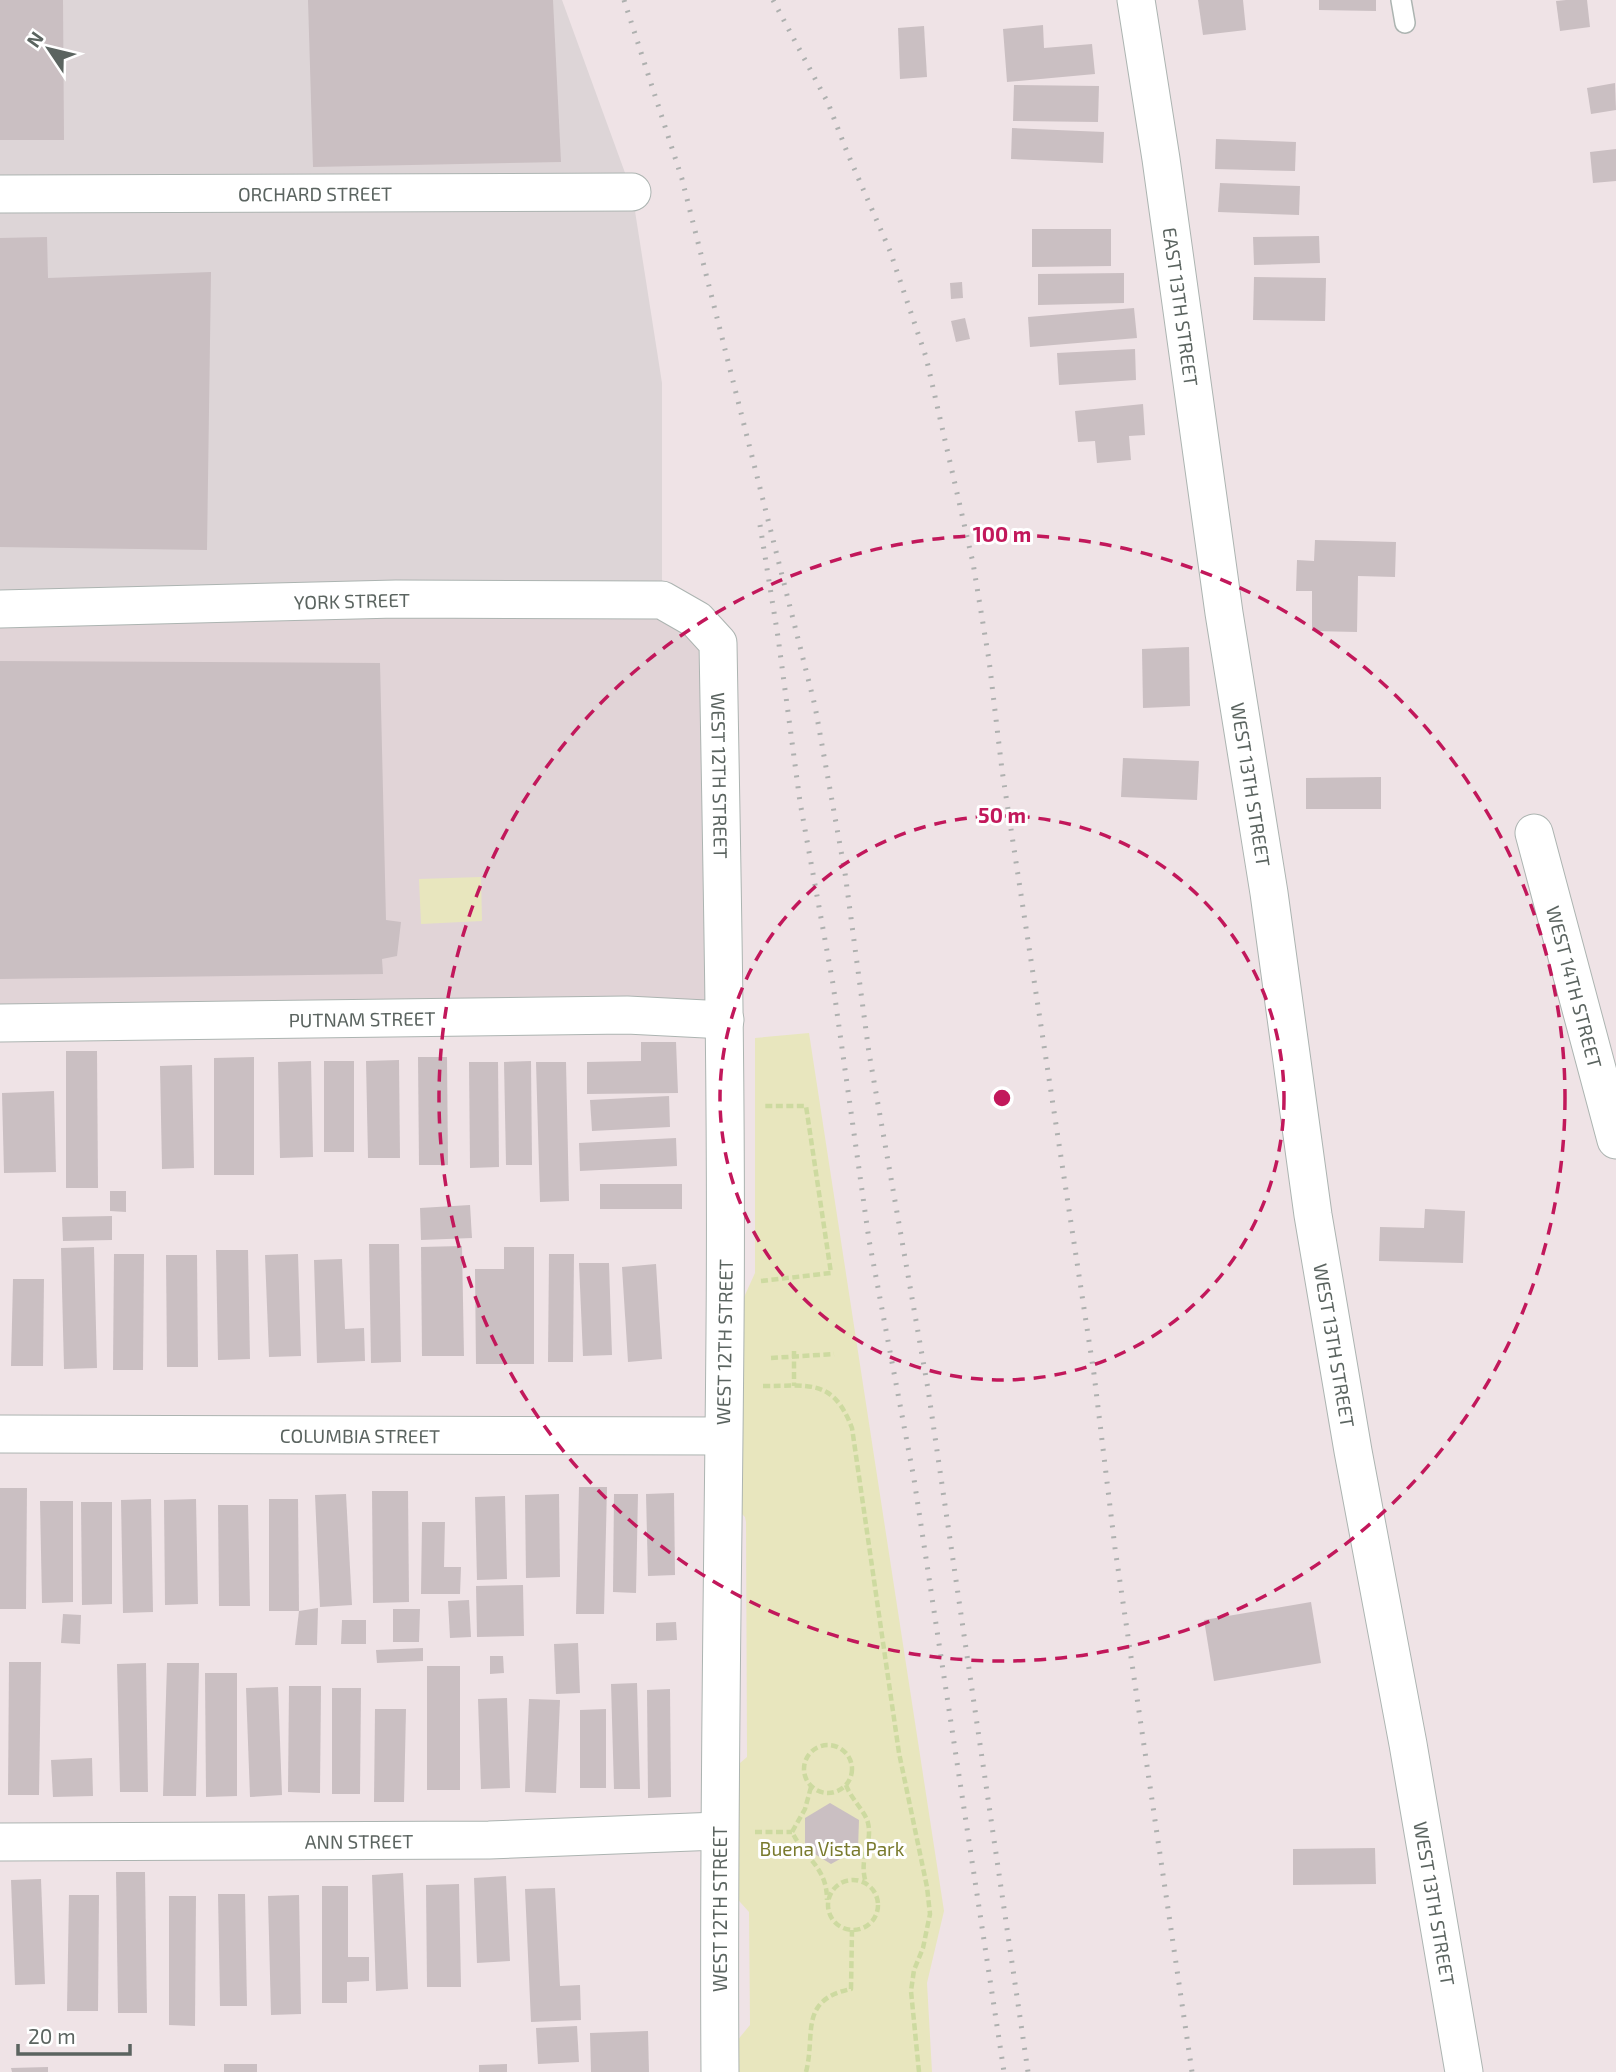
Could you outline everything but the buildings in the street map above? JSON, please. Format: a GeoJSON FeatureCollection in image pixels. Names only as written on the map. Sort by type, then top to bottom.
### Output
{"type":"FeatureCollection","features":[{"type":"Feature","properties":{"kind":"street","name":"EAST 13TH STREET"},"geometry":{"type":"LineString","coordinates":[[1136,0],[1161,159],[1224,613]]}},
{"type":"Feature","properties":{"kind":"street","name":"ORCHARD STREET"},"geometry":{"type":"LineString","coordinates":[[0,194],[632,192]]}},
{"type":"Feature","properties":{"kind":"street","name":"YORK STREET"},"geometry":{"type":"LineString","coordinates":[[0,609],[396,599],[662,600],[697,620]]}},
{"type":"Feature","properties":{"kind":"street","name":"WEST 13TH STREET"},"geometry":{"type":"LineString","coordinates":[[1224,613],[1269,892],[1328,1306],[1408,1744],[1464,2072]]}},
{"type":"Feature","properties":{"kind":"street","name":"WEST 12TH STREET"},"geometry":{"type":"LineString","coordinates":[[697,620],[718,643],[725,1020],[718,1831],[720,2072]]}},
{"type":"Feature","properties":{"kind":"street","name":"WEST 14TH STREET"},"geometry":{"type":"LineString","coordinates":[[1534,833],[1616,1140]]}},
{"type":"Feature","properties":{"kind":"street","name":"PUTNAM STREET"},"geometry":{"type":"LineString","coordinates":[[0,1023],[627,1016],[725,1020]]}},
{"type":"Feature","properties":{"kind":"street","name":"COLUMBIA STREET"},"geometry":{"type":"LineString","coordinates":[[0,1434],[722,1436]]}},
{"type":"Feature","properties":{"kind":"street","name":"ANN STREET"},"geometry":{"type":"LineString","coordinates":[[0,1842],[489,1840],[718,1831]]}},
{"type":"Feature","properties":{"kind":"lane"},"geometry":{"type":"LineString","coordinates":[[1401,0],[1405,23]]}},
{"type":"Feature","properties":{"kind":"path"},"geometry":{"type":"LineString","coordinates":[[761,1106],[806,1106],[831,1273],[761,1282]]}},
{"type":"Feature","properties":{"kind":"path"},"geometry":{"type":"LineString","coordinates":[[794,1354],[794,1386]]}},
{"type":"Feature","properties":{"kind":"path"},"geometry":{"type":"LineString","coordinates":[[771,1358],[794,1354],[834,1354]]}},
{"type":"Feature","properties":{"kind":"path"},"geometry":{"type":"LineString","coordinates":[[723,1387],[811,1386],[825,1390],[838,1400],[852,1428],[899,1753],[927,1887],[930,1914],[911,1990],[919,2072]]}},
{"type":"Feature","properties":{"kind":"path"},"geometry":{"type":"LineString","coordinates":[[833,1745],[844,1751],[851,1762],[852,1774],[846,1785],[836,1792],[822,1793],[811,1787],[804,1776],[805,1763],[810,1752],[821,1746],[833,1745]]}},
{"type":"Feature","properties":{"kind":"path"},"geometry":{"type":"LineString","coordinates":[[846,1785],[850,1797],[868,1822],[868,1837],[862,1862],[866,1884]]}},
{"type":"Feature","properties":{"kind":"path"},"geometry":{"type":"LineString","coordinates":[[811,1787],[805,1808],[792,1832],[798,1845],[821,1872],[827,1884],[827,1904],[831,1917],[839,1927],[852,1930],[865,1927],[874,1919],[878,1906],[875,1894],[866,1884],[854,1880],[841,1883],[832,1892],[827,1904]]}},
{"type":"Feature","properties":{"kind":"path"},"geometry":{"type":"LineString","coordinates":[[806,2072],[810,2059],[811,2020],[822,2003],[834,1993],[851,1989],[852,1930]]}},
{"type":"Feature","properties":{"kind":"shaded area"},"geometry":{"type":"Polygon","coordinates":[[[0,0],[562,0],[632,192],[662,383],[662,600],[0,1023],[0,0]]]}},
{"type":"Feature","properties":{"kind":"shaded area"},"geometry":{"type":"Polygon","coordinates":[[[662,600],[718,643],[725,1020],[0,1023],[0,609],[662,600]]]}},
{"type":"Feature","properties":{"kind":"green space"},"geometry":{"type":"Polygon","coordinates":[[[481,877],[482,921],[421,924],[419,879],[481,877]]]}},
{"type":"Feature","properties":{"kind":"green space","name":"Buena Vista Park"},"geometry":{"type":"Polygon","coordinates":[[[809,1033],[944,1911],[927,1983],[932,2072],[733,2072],[736,2042],[750,2025],[749,1912],[732,1893],[733,1769],[747,1757],[747,1752],[746,1522],[745,1517],[732,1504],[740,1306],[755,1273],[755,1038],[809,1033]]]}},
{"type":"Feature","properties":{"kind":"railway"},"geometry":{"type":"LineString","coordinates":[[624,0],[682,179],[815,706],[845,873],[869,1053],[928,1389],[1028,2072]]}},
{"type":"Feature","properties":{"kind":"railway"},"geometry":{"type":"LineString","coordinates":[[773,0],[828,103],[890,251],[926,357],[973,563],[1094,1374],[1115,1548],[1192,2072]]}},
{"type":"Feature","properties":{"kind":"railway"},"geometry":{"type":"LineString","coordinates":[[760,525],[800,802],[833,984],[869,1240],[914,1479],[1004,2072]]}}]}
